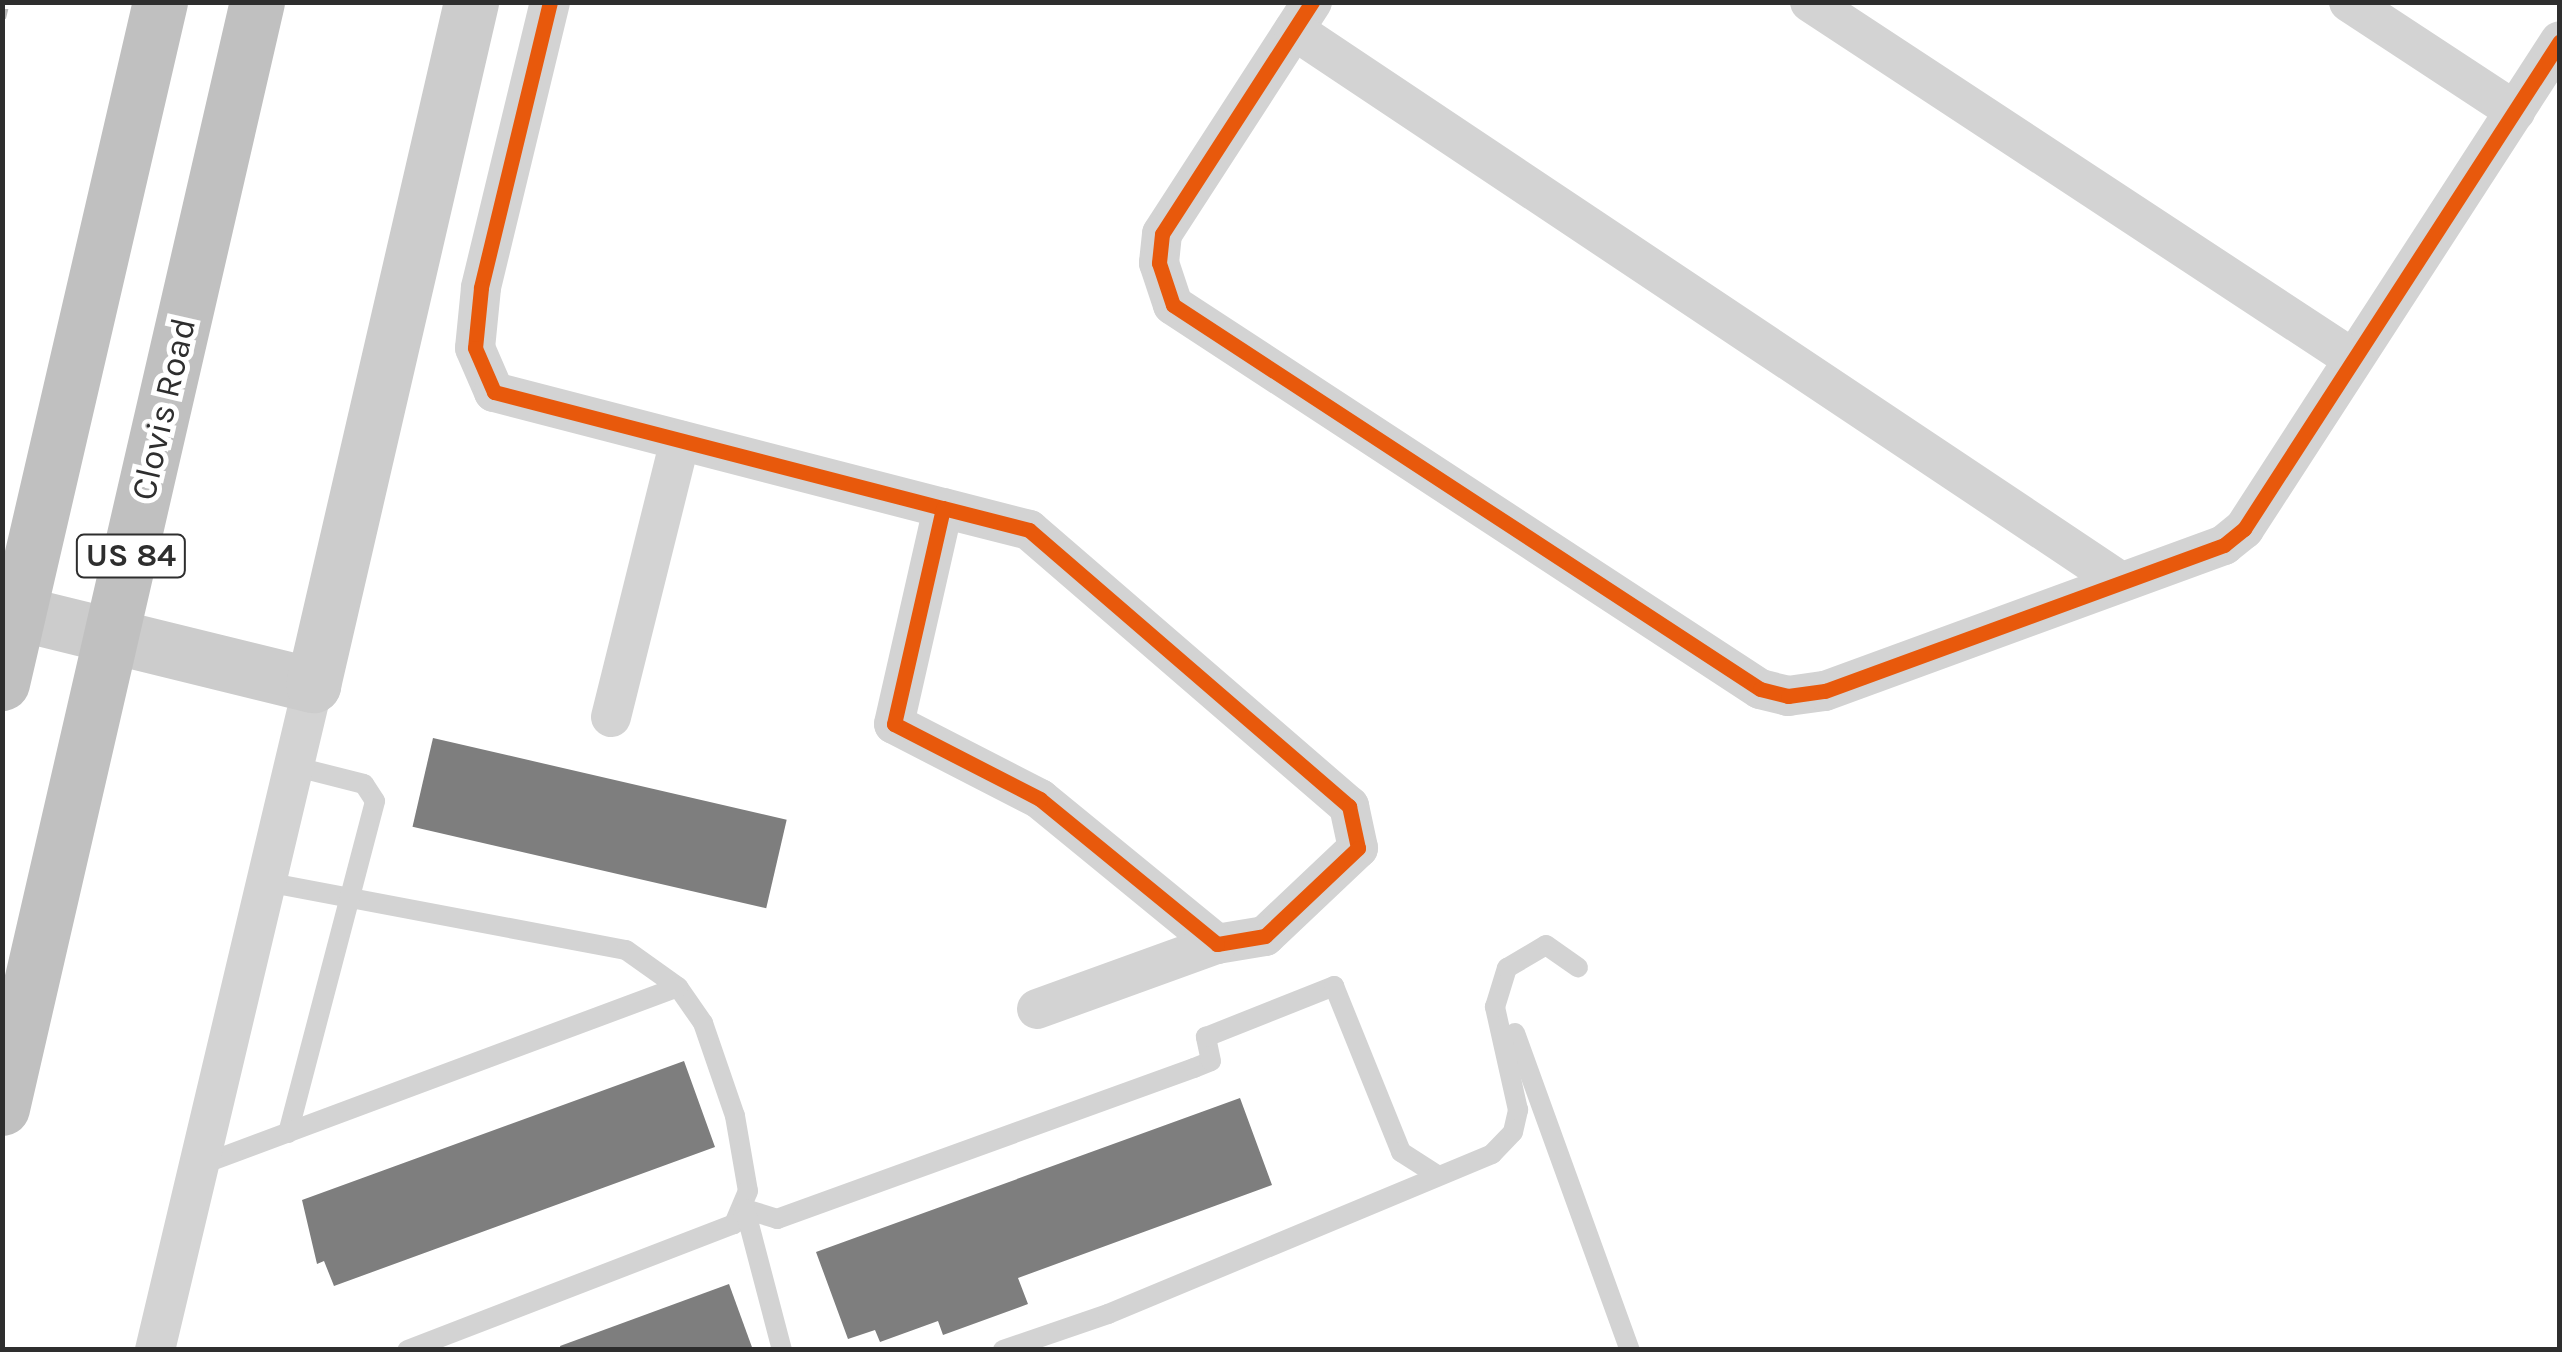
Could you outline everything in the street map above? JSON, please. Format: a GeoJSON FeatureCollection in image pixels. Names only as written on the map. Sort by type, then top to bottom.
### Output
{"type":"FeatureCollection","features":[{"type":"Feature","properties":{"kind":"highway","name":"US 84"},"geometry":{"type":"LineString","coordinates":[[2,683],[160,2]]}},
{"type":"Feature","properties":{"kind":"highway","name":"Clovis Road"},"geometry":{"type":"LineString","coordinates":[[2,1108],[115,632],[257,2]]}},
{"type":"Feature","properties":{"kind":"street"},"geometry":{"type":"LineString","coordinates":[[155,1350],[471,2]]}},
{"type":"Feature","properties":{"kind":"street"},"geometry":{"type":"LineString","coordinates":[[550,2],[481,288],[475,348],[494,392],[1029,530],[1349,806],[1358,848],[1264,936],[1216,944],[1037,1009]]}},
{"type":"Feature","properties":{"kind":"street"},"geometry":{"type":"LineString","coordinates":[[1810,2],[2353,359]]}},
{"type":"Feature","properties":{"kind":"street"},"geometry":{"type":"LineString","coordinates":[[2348,2],[2515,110]]}},
{"type":"Feature","properties":{"kind":"street"},"geometry":{"type":"LineString","coordinates":[[2121,582],[1303,16],[1162,234],[1162,281],[1181,314],[1774,694],[1825,691],[2224,545],[2244,529],[2560,41]]}},
{"type":"Feature","properties":{"kind":"street"},"geometry":{"type":"LineString","coordinates":[[611,717],[680,440]]}},
{"type":"Feature","properties":{"kind":"street"},"geometry":{"type":"LineString","coordinates":[[944,508],[894,724],[1040,799],[1216,944]]}},
{"type":"Feature","properties":{"kind":"street"},"geometry":{"type":"LineString","coordinates":[[19,613],[115,632],[313,685]]}},
{"type":"Feature","properties":{"kind":"lane"},"geometry":{"type":"LineString","coordinates":[[288,1133],[346,896],[374,801],[370,790],[293,766]]}},
{"type":"Feature","properties":{"kind":"lane"},"geometry":{"type":"LineString","coordinates":[[266,882],[626,950],[678,987],[703,1023],[735,1116],[745,1210],[782,1350]]}},
{"type":"Feature","properties":{"kind":"lane"},"geometry":{"type":"LineString","coordinates":[[1003,1350],[1108,1314],[1492,1154],[1514,1132],[1518,1110],[1495,1007],[1507,968],[1546,946],[1578,967]]}},
{"type":"Feature","properties":{"kind":"lane"},"geometry":{"type":"LineString","coordinates":[[745,1210],[776,1219],[1194,1068],[1211,1061],[1206,1037],[1334,986],[1401,1152],[1437,1176]]}},
{"type":"Feature","properties":{"kind":"lane"},"geometry":{"type":"LineString","coordinates":[[198,1166],[678,987]]}},
{"type":"Feature","properties":{"kind":"lane"},"geometry":{"type":"LineString","coordinates":[[1500,994],[1630,1350]]}},
{"type":"Feature","properties":{"kind":"lane"},"geometry":{"type":"LineString","coordinates":[[407,1350],[734,1224],[745,1210]]}},
{"type":"Feature","properties":{"kind":"building"},"geometry":{"type":"Polygon","coordinates":[[[433,738],[787,820],[766,908],[413,827],[433,738]]]}},
{"type":"Feature","properties":{"kind":"building"},"geometry":{"type":"Polygon","coordinates":[[[684,1061],[715,1147],[334,1286],[324,1261],[317,1264],[302,1200],[684,1061]]]}},
{"type":"Feature","properties":{"kind":"building"},"geometry":{"type":"Polygon","coordinates":[[[1240,1098],[1272,1185],[1018,1278],[1028,1304],[943,1335],[938,1321],[880,1342],[875,1330],[848,1339],[816,1252],[1240,1098]]]}},
{"type":"Feature","properties":{"kind":"building"},"geometry":{"type":"Polygon","coordinates":[[[729,1284],[753,1350],[561,1350],[560,1346],[729,1284]]]}},
{"type":"Feature","properties":{"kind":"railway"},"geometry":{"type":"LineString","coordinates":[[2,18],[6,2]]}},
{"type":"Feature","properties":{"kind":"cycle path"},"geometry":{"type":"LineString","coordinates":[[550,2],[481,288],[475,348],[494,392],[1029,530],[1349,806],[1358,848],[1265,936],[1217,944],[1040,799],[894,724],[943,508]]}},
{"type":"Feature","properties":{"kind":"cycle path"},"geometry":{"type":"LineString","coordinates":[[1312,2],[1162,234],[1159,263],[1173,305],[1760,689],[1788,696],[1825,691],[2224,545],[2244,529],[2560,41]]}}]}
